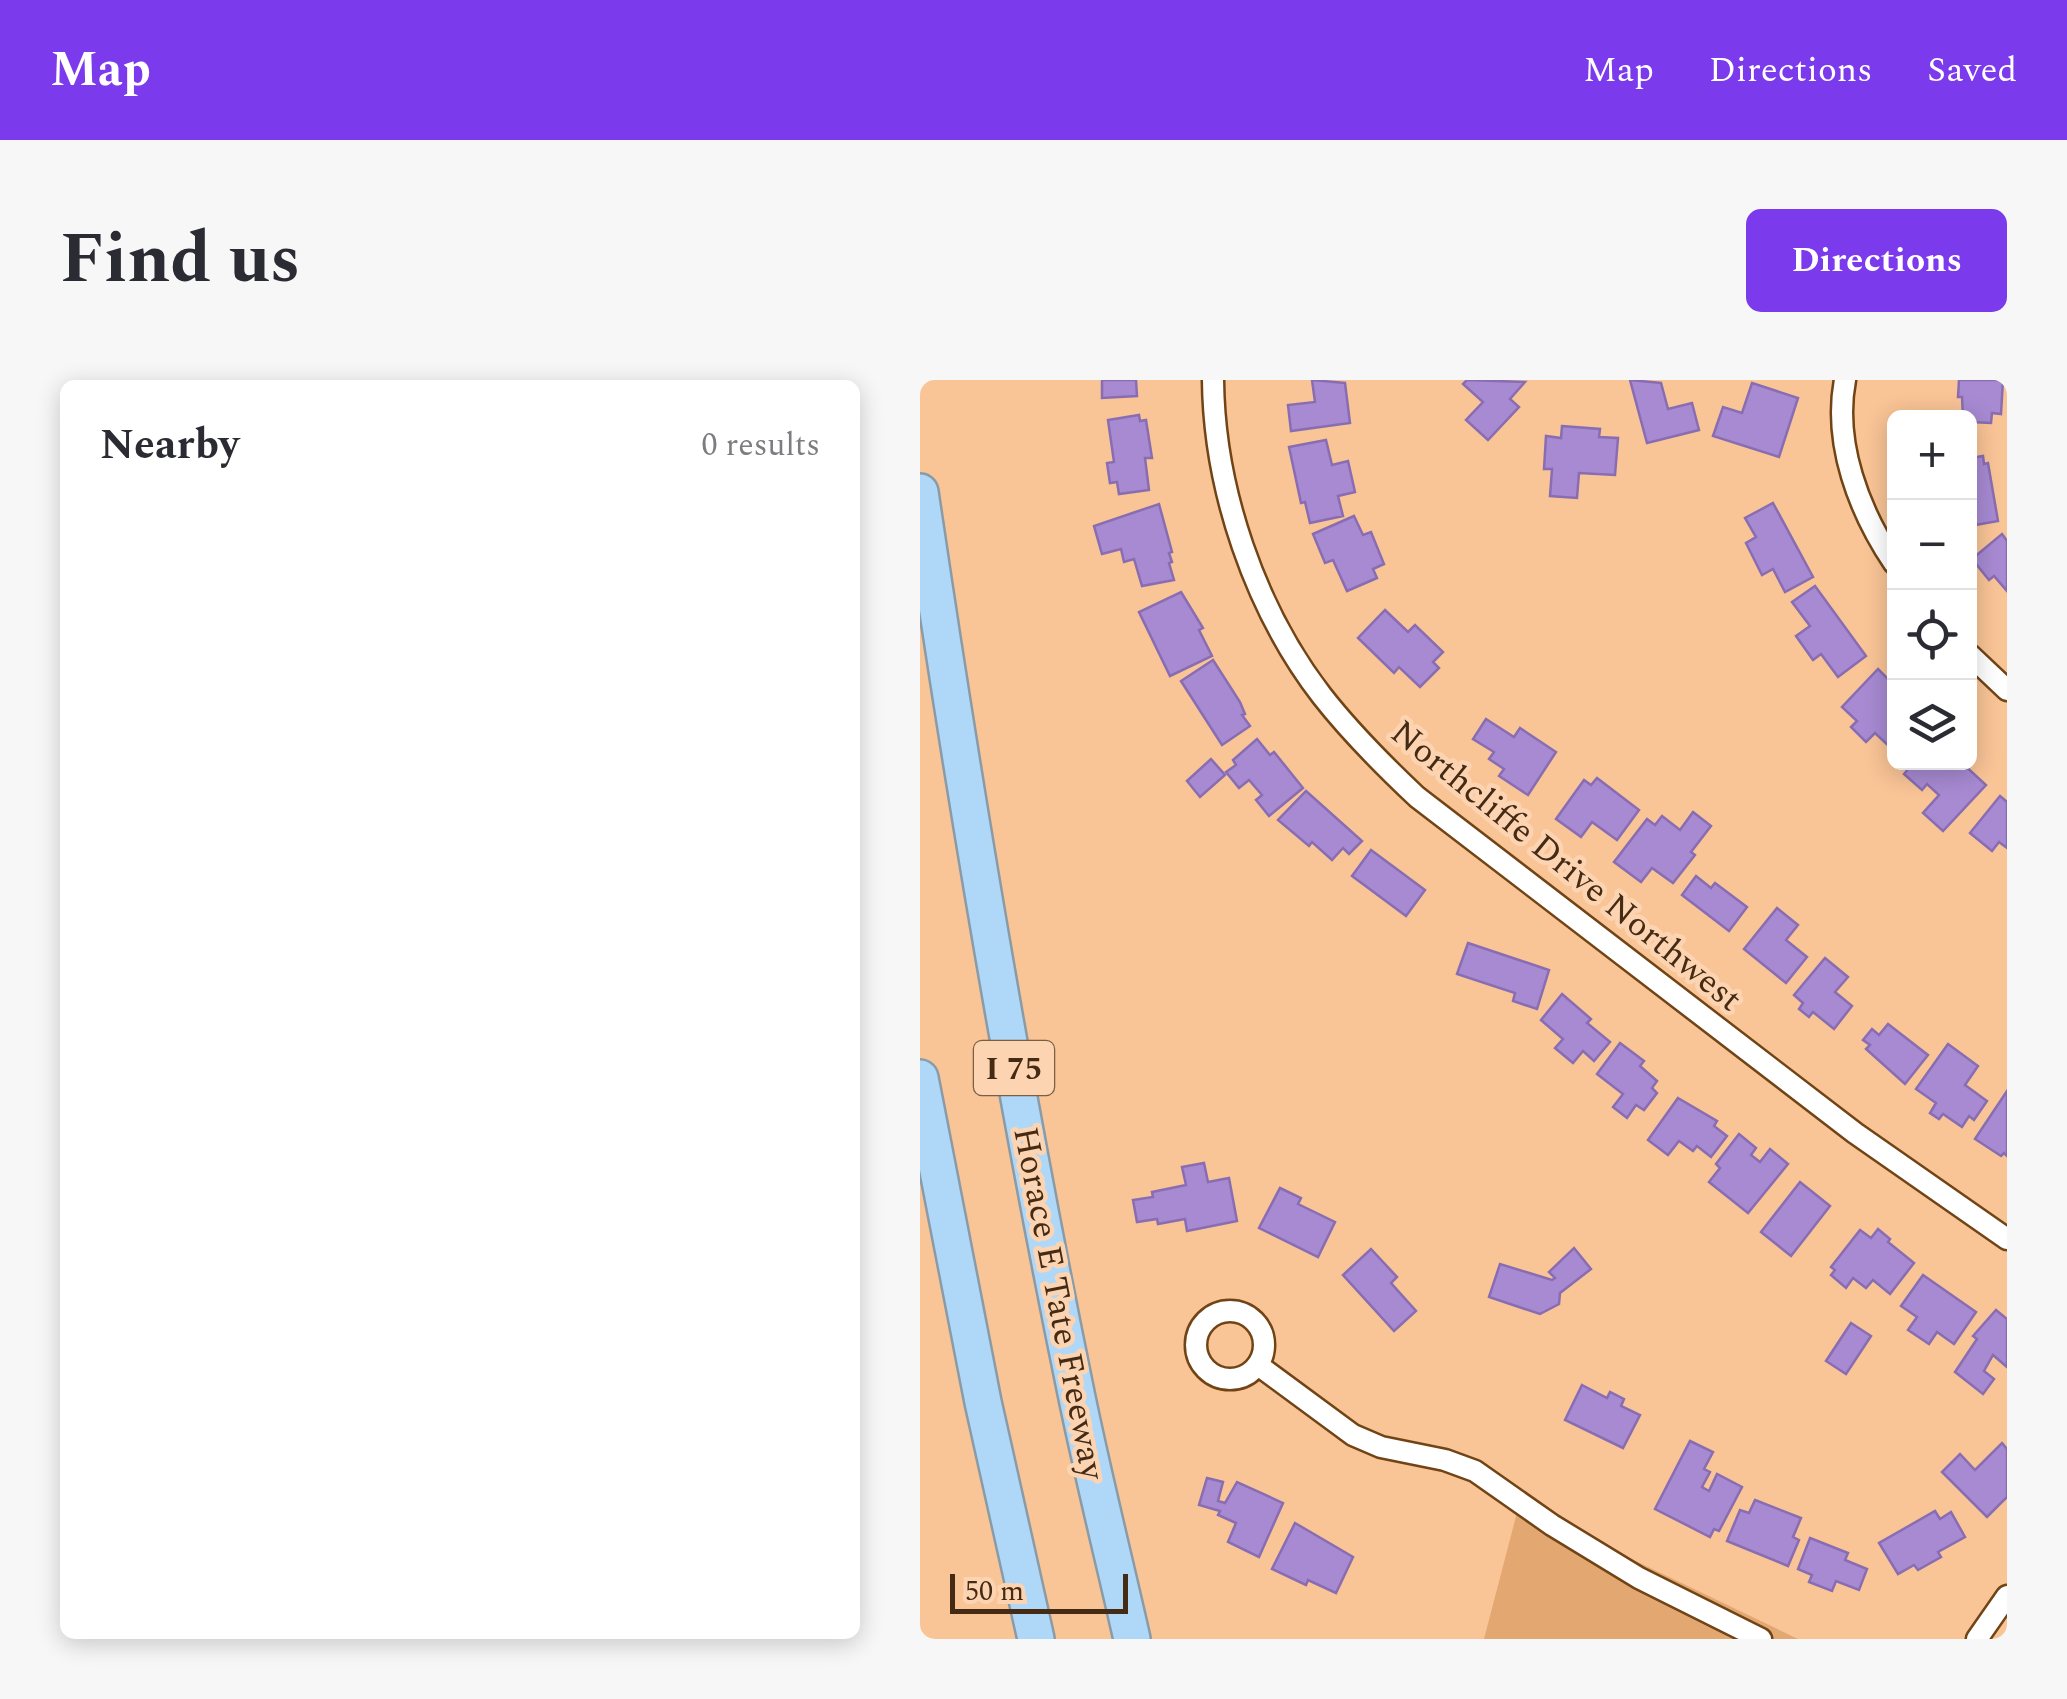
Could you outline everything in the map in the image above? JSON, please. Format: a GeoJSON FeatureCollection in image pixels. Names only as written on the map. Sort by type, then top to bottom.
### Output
{"type":"FeatureCollection","features":[{"type":"Feature","properties":{"kind":"highway","name":"Horace E Tate Freeway"},"geometry":{"type":"LineString","coordinates":[[920,492],[1023,1120],[1075,1392],[1132,1639]]}},
{"type":"Feature","properties":{"kind":"highway","name":"I 75"},"geometry":{"type":"LineString","coordinates":[[920,1078],[983,1402],[1036,1639]]}},
{"type":"Feature","properties":{"kind":"street","name":"Northcliffe Drive Northwest"},"geometry":{"type":"LineString","coordinates":[[1213,380],[1225,484],[1264,595],[1289,646],[1320,694],[1368,752],[1417,797],[1840,1121],[2007,1238]]}},
{"type":"Feature","properties":{"kind":"street"},"geometry":{"type":"LineString","coordinates":[[1845,380],[1842,426],[1847,456],[1867,517],[1887,551]]}},
{"type":"Feature","properties":{"kind":"street"},"geometry":{"type":"LineString","coordinates":[[1977,662],[2007,690]]}},
{"type":"Feature","properties":{"kind":"street"},"geometry":{"type":"LineString","coordinates":[[1258,1365],[1353,1436],[1474,1471],[1639,1578],[1760,1639]]}},
{"type":"Feature","properties":{"kind":"street"},"geometry":{"type":"LineString","coordinates":[[1977,1639],[2007,1596]]}},
{"type":"Feature","properties":{"kind":"shaded area"},"geometry":{"type":"Polygon","coordinates":[[[1519,1505],[1798,1639],[1484,1639],[1519,1505]]]}},
{"type":"Feature","properties":{"kind":"building"},"geometry":{"type":"Polygon","coordinates":[[[1102,380],[1136,380],[1137,396],[1102,398],[1102,380]]]}},
{"type":"Feature","properties":{"kind":"building"},"geometry":{"type":"Polygon","coordinates":[[[1312,380],[1345,383],[1350,423],[1291,431],[1288,405],[1315,402],[1312,380]]]}},
{"type":"Feature","properties":{"kind":"building"},"geometry":{"type":"Polygon","coordinates":[[[1467,380],[1525,382],[1510,399],[1519,407],[1488,440],[1466,420],[1483,402],[1463,384],[1467,380]]]}},
{"type":"Feature","properties":{"kind":"building"},"geometry":{"type":"Polygon","coordinates":[[[1630,380],[1661,383],[1668,409],[1692,403],[1699,430],[1647,443],[1630,380]]]}},
{"type":"Feature","properties":{"kind":"building"},"geometry":{"type":"Polygon","coordinates":[[[1959,380],[2003,380],[2001,414],[1992,413],[1991,423],[1977,422],[1977,410],[1963,410],[1962,397],[1958,397],[1959,380]]]}},
{"type":"Feature","properties":{"kind":"building"},"geometry":{"type":"Polygon","coordinates":[[[1752,383],[1798,398],[1779,457],[1713,436],[1723,407],[1742,413],[1752,383]]]}},
{"type":"Feature","properties":{"kind":"building"},"geometry":{"type":"Polygon","coordinates":[[[1139,415],[1140,421],[1146,420],[1152,458],[1145,458],[1149,490],[1119,494],[1117,482],[1110,483],[1107,463],[1114,462],[1108,420],[1139,415]]]}},
{"type":"Feature","properties":{"kind":"building"},"geometry":{"type":"Polygon","coordinates":[[[1562,426],[1600,429],[1599,437],[1618,438],[1615,475],[1579,473],[1577,498],[1550,496],[1552,469],[1544,469],[1546,436],[1561,438],[1562,426]]]}},
{"type":"Feature","properties":{"kind":"building"},"geometry":{"type":"Polygon","coordinates":[[[1326,440],[1332,465],[1348,461],[1355,492],[1338,496],[1343,516],[1310,523],[1305,502],[1301,503],[1289,447],[1326,440]]]}},
{"type":"Feature","properties":{"kind":"building"},"geometry":{"type":"Polygon","coordinates":[[[1983,456],[1984,464],[1988,463],[1998,521],[1977,525],[1977,500],[1977,457],[1983,456]]]}},
{"type":"Feature","properties":{"kind":"building"},"geometry":{"type":"Polygon","coordinates":[[[1773,503],[1813,577],[1785,592],[1773,569],[1762,575],[1746,543],[1756,537],[1745,518],[1773,503]]]}},
{"type":"Feature","properties":{"kind":"building"},"geometry":{"type":"Polygon","coordinates":[[[1159,504],[1172,552],[1169,563],[1174,580],[1142,586],[1134,559],[1124,562],[1121,549],[1102,554],[1094,526],[1159,504]]]}},
{"type":"Feature","properties":{"kind":"building"},"geometry":{"type":"Polygon","coordinates":[[[1354,516],[1363,535],[1371,532],[1384,564],[1373,569],[1377,578],[1347,591],[1333,560],[1325,563],[1313,534],[1354,516]]]}},
{"type":"Feature","properties":{"kind":"building"},"geometry":{"type":"Polygon","coordinates":[[[2002,534],[2007,541],[2007,591],[1994,576],[1989,580],[1977,565],[1977,555],[2002,534]]]}},
{"type":"Feature","properties":{"kind":"building"},"geometry":{"type":"Polygon","coordinates":[[[1815,586],[1866,656],[1838,677],[1821,654],[1813,660],[1796,636],[1810,626],[1792,602],[1815,586]]]}},
{"type":"Feature","properties":{"kind":"building"},"geometry":{"type":"Polygon","coordinates":[[[1181,592],[1203,628],[1199,630],[1212,656],[1170,676],[1139,612],[1181,592]]]}},
{"type":"Feature","properties":{"kind":"building"},"geometry":{"type":"Polygon","coordinates":[[[1385,610],[1408,632],[1415,625],[1443,652],[1433,662],[1439,668],[1420,687],[1399,667],[1394,673],[1358,638],[1385,610]]]}},
{"type":"Feature","properties":{"kind":"building"},"geometry":{"type":"Polygon","coordinates":[[[1213,660],[1240,702],[1245,714],[1242,715],[1250,726],[1222,745],[1181,681],[1213,660]]]}},
{"type":"Feature","properties":{"kind":"building"},"geometry":{"type":"Polygon","coordinates":[[[1878,669],[1887,678],[1887,744],[1875,733],[1866,742],[1851,727],[1857,721],[1842,707],[1878,669]]]}},
{"type":"Feature","properties":{"kind":"building"},"geometry":{"type":"Polygon","coordinates":[[[1486,719],[1514,737],[1520,728],[1556,752],[1528,795],[1499,776],[1504,769],[1489,759],[1494,752],[1473,739],[1486,719]]]}},
{"type":"Feature","properties":{"kind":"building"},"geometry":{"type":"Polygon","coordinates":[[[1257,739],[1270,755],[1274,752],[1303,788],[1269,816],[1256,800],[1262,795],[1249,780],[1239,788],[1226,772],[1236,765],[1233,760],[1257,739]]]}},
{"type":"Feature","properties":{"kind":"building"},"geometry":{"type":"Polygon","coordinates":[[[1211,759],[1225,775],[1200,797],[1187,781],[1211,759]]]}},
{"type":"Feature","properties":{"kind":"building"},"geometry":{"type":"Polygon","coordinates":[[[1907,770],[1970,770],[1986,785],[1943,831],[1923,813],[1939,795],[1927,784],[1922,790],[1904,774],[1907,770]]]}},
{"type":"Feature","properties":{"kind":"building"},"geometry":{"type":"Polygon","coordinates":[[[1597,778],[1639,810],[1617,840],[1592,822],[1581,837],[1556,819],[1584,780],[1591,785],[1597,778]]]}},
{"type":"Feature","properties":{"kind":"building"},"geometry":{"type":"Polygon","coordinates":[[[1306,791],[1362,841],[1349,854],[1343,848],[1332,860],[1278,820],[1306,791]]]}},
{"type":"Feature","properties":{"kind":"building"},"geometry":{"type":"Polygon","coordinates":[[[2000,796],[2007,802],[2007,848],[1999,842],[1992,851],[1970,833],[2000,796]]]}},
{"type":"Feature","properties":{"kind":"building"},"geometry":{"type":"Polygon","coordinates":[[[1693,812],[1711,826],[1673,883],[1652,868],[1641,882],[1614,862],[1647,819],[1655,825],[1662,816],[1680,830],[1693,812]]]}},
{"type":"Feature","properties":{"kind":"building"},"geometry":{"type":"Polygon","coordinates":[[[1371,850],[1425,890],[1406,916],[1352,876],[1371,850]]]}},
{"type":"Feature","properties":{"kind":"building"},"geometry":{"type":"Polygon","coordinates":[[[1696,876],[1711,888],[1715,883],[1747,907],[1729,931],[1682,895],[1696,876]]]}},
{"type":"Feature","properties":{"kind":"building"},"geometry":{"type":"Polygon","coordinates":[[[1777,908],[1798,925],[1786,940],[1807,957],[1786,983],[1744,949],[1777,908]]]}},
{"type":"Feature","properties":{"kind":"building"},"geometry":{"type":"Polygon","coordinates":[[[1468,943],[1549,970],[1537,1009],[1513,1001],[1515,993],[1457,974],[1468,943]]]}},
{"type":"Feature","properties":{"kind":"building"},"geometry":{"type":"Polygon","coordinates":[[[1825,958],[1848,977],[1835,992],[1852,1006],[1834,1029],[1813,1012],[1809,1017],[1799,1009],[1803,1003],[1794,995],[1825,958]]]}},
{"type":"Feature","properties":{"kind":"building"},"geometry":{"type":"Polygon","coordinates":[[[1562,994],[1610,1042],[1594,1061],[1583,1051],[1573,1063],[1555,1048],[1563,1039],[1541,1020],[1562,994]]]}},
{"type":"Feature","properties":{"kind":"building"},"geometry":{"type":"Polygon","coordinates":[[[1888,1024],[1928,1055],[1905,1084],[1866,1049],[1870,1045],[1863,1040],[1872,1029],[1879,1035],[1888,1024]]]}},
{"type":"Feature","properties":{"kind":"building"},"geometry":{"type":"Polygon","coordinates":[[[1620,1043],[1644,1061],[1640,1066],[1657,1081],[1652,1088],[1657,1093],[1644,1110],[1636,1105],[1627,1118],[1613,1107],[1623,1094],[1597,1074],[1620,1043]]]}},
{"type":"Feature","properties":{"kind":"building"},"geometry":{"type":"Polygon","coordinates":[[[1948,1044],[1978,1066],[1965,1085],[1987,1101],[1974,1120],[1969,1116],[1962,1127],[1943,1114],[1939,1119],[1930,1113],[1936,1103],[1916,1089],[1948,1044]]]}},
{"type":"Feature","properties":{"kind":"building"},"geometry":{"type":"Polygon","coordinates":[[[2007,1091],[2007,1156],[2001,1156],[1975,1139],[2007,1091]]]}},
{"type":"Feature","properties":{"kind":"building"},"geometry":{"type":"Polygon","coordinates":[[[1678,1098],[1717,1121],[1714,1126],[1727,1136],[1711,1157],[1697,1146],[1693,1151],[1679,1141],[1668,1155],[1648,1140],[1678,1098]]]}},
{"type":"Feature","properties":{"kind":"building"},"geometry":{"type":"Polygon","coordinates":[[[1739,1134],[1756,1148],[1751,1155],[1760,1162],[1770,1149],[1788,1164],[1748,1213],[1709,1182],[1720,1168],[1716,1164],[1739,1134]]]}},
{"type":"Feature","properties":{"kind":"building"},"geometry":{"type":"Polygon","coordinates":[[[1204,1163],[1208,1182],[1229,1178],[1237,1221],[1187,1231],[1185,1219],[1158,1224],[1157,1219],[1137,1222],[1133,1200],[1186,1185],[1182,1167],[1204,1163]]]}},
{"type":"Feature","properties":{"kind":"building"},"geometry":{"type":"Polygon","coordinates":[[[1800,1182],[1830,1206],[1791,1256],[1761,1232],[1800,1182]]]}},
{"type":"Feature","properties":{"kind":"building"},"geometry":{"type":"Polygon","coordinates":[[[1280,1188],[1301,1198],[1298,1204],[1335,1222],[1318,1257],[1259,1228],[1280,1188]]]}},
{"type":"Feature","properties":{"kind":"building"},"geometry":{"type":"Polygon","coordinates":[[[1878,1229],[1914,1263],[1890,1294],[1873,1280],[1866,1288],[1853,1278],[1846,1288],[1831,1275],[1835,1270],[1831,1267],[1860,1230],[1871,1238],[1878,1229]]]}},
{"type":"Feature","properties":{"kind":"building"},"geometry":{"type":"Polygon","coordinates":[[[1574,1248],[1591,1269],[1560,1293],[1559,1304],[1540,1314],[1489,1297],[1500,1264],[1552,1280],[1555,1278],[1549,1272],[1574,1248]]]}},
{"type":"Feature","properties":{"kind":"building"},"geometry":{"type":"Polygon","coordinates":[[[1371,1249],[1397,1277],[1391,1283],[1416,1311],[1394,1331],[1343,1275],[1371,1249]]]}},
{"type":"Feature","properties":{"kind":"building"},"geometry":{"type":"Polygon","coordinates":[[[1923,1275],[1976,1312],[1954,1344],[1937,1332],[1929,1344],[1908,1330],[1917,1317],[1901,1306],[1923,1275]]]}},
{"type":"Feature","properties":{"kind":"building"},"geometry":{"type":"Polygon","coordinates":[[[1996,1310],[2007,1319],[2007,1367],[1993,1355],[1984,1371],[1994,1379],[1983,1394],[1955,1372],[1977,1339],[1973,1336],[1996,1310]]]}},
{"type":"Feature","properties":{"kind":"building"},"geometry":{"type":"Polygon","coordinates":[[[1851,1323],[1871,1336],[1846,1374],[1826,1361],[1851,1323]]]}},
{"type":"Feature","properties":{"kind":"building"},"geometry":{"type":"Polygon","coordinates":[[[1582,1385],[1607,1398],[1610,1392],[1624,1399],[1621,1406],[1640,1415],[1623,1448],[1565,1420],[1582,1385]]]}},
{"type":"Feature","properties":{"kind":"building"},"geometry":{"type":"Polygon","coordinates":[[[1690,1441],[1713,1452],[1704,1469],[1710,1472],[1702,1487],[1709,1491],[1717,1474],[1742,1487],[1719,1531],[1714,1529],[1710,1537],[1655,1509],[1690,1441]]]}},
{"type":"Feature","properties":{"kind":"building"},"geometry":{"type":"Polygon","coordinates":[[[2002,1443],[2007,1449],[2007,1497],[1987,1517],[1942,1472],[1960,1454],[1975,1470],[2002,1443]]]}},
{"type":"Feature","properties":{"kind":"building"},"geometry":{"type":"Polygon","coordinates":[[[1207,1478],[1223,1482],[1218,1501],[1225,1503],[1237,1482],[1283,1503],[1259,1557],[1228,1542],[1236,1523],[1218,1515],[1220,1511],[1199,1505],[1207,1478]]]}},
{"type":"Feature","properties":{"kind":"building"},"geometry":{"type":"Polygon","coordinates":[[[1755,1500],[1801,1518],[1793,1537],[1799,1540],[1788,1566],[1727,1541],[1740,1510],[1749,1513],[1755,1500]]]}},
{"type":"Feature","properties":{"kind":"building"},"geometry":{"type":"Polygon","coordinates":[[[1935,1511],[1940,1519],[1951,1512],[1965,1537],[1938,1552],[1941,1557],[1918,1570],[1914,1565],[1898,1574],[1879,1543],[1935,1511]]]}},
{"type":"Feature","properties":{"kind":"building"},"geometry":{"type":"Polygon","coordinates":[[[1295,1523],[1353,1557],[1336,1593],[1308,1580],[1306,1585],[1272,1569],[1295,1523]]]}},
{"type":"Feature","properties":{"kind":"building"},"geometry":{"type":"Polygon","coordinates":[[[1810,1538],[1848,1553],[1845,1560],[1867,1569],[1859,1590],[1836,1581],[1832,1591],[1809,1582],[1812,1575],[1798,1569],[1810,1538]]]}}]}
